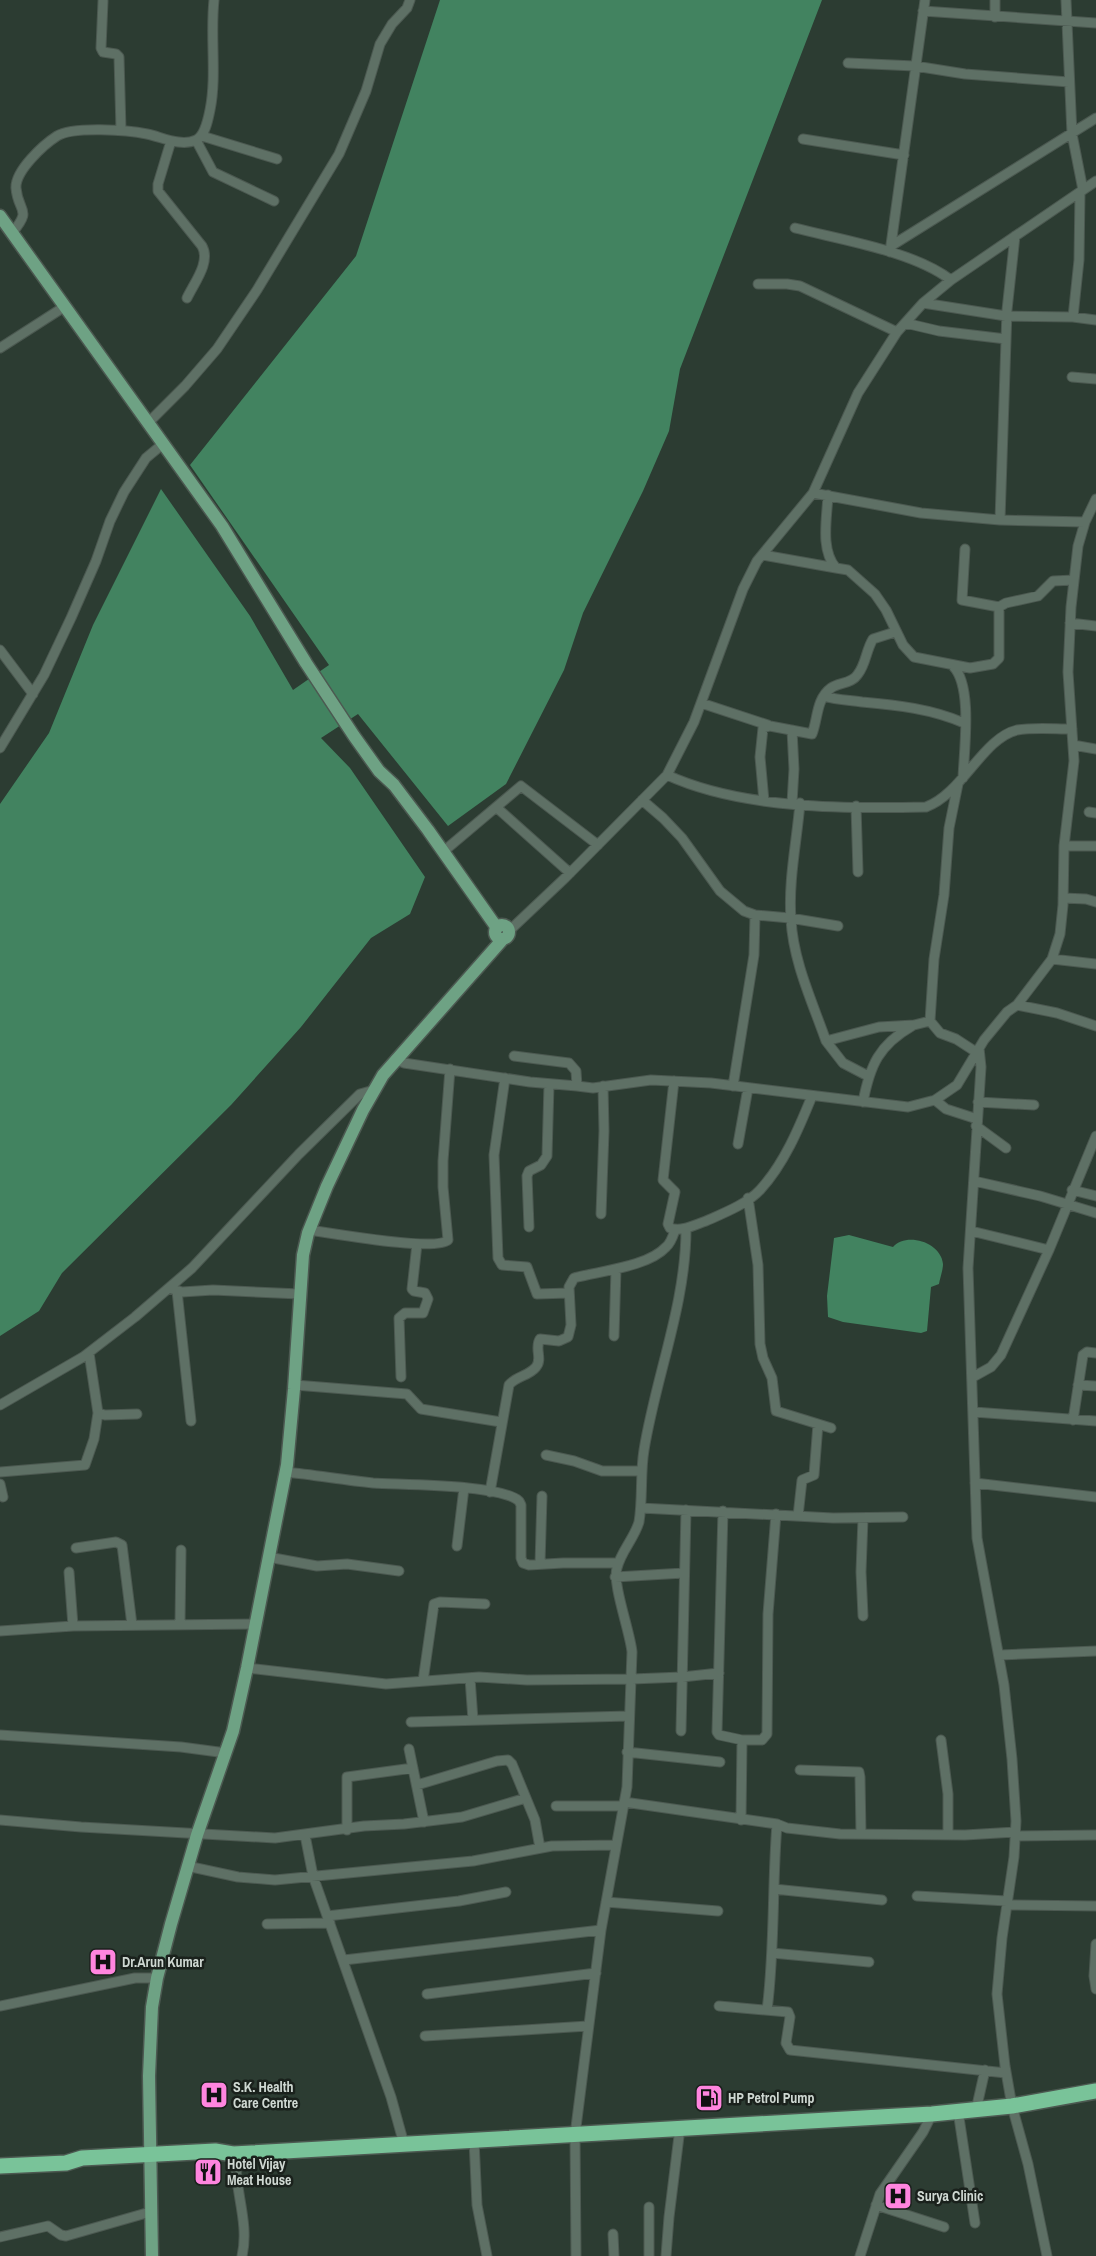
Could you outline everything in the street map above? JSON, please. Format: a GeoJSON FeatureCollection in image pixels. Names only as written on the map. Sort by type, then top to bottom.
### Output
{"type":"FeatureCollection","features":[{"type":"Feature","properties":{"kind":"highway"},"geometry":{"type":"LineString","coordinates":[[0,2166],[66,2163],[82,2158],[149,2159],[215,2151],[234,2154],[932,2114],[1012,2106],[1096,2091]]}},
{"type":"Feature","properties":{"kind":"main road"},"geometry":{"type":"LineString","coordinates":[[0,216],[222,526],[306,663],[354,736],[379,771],[408,803],[503,933],[395,1059],[374,1090],[327,1186],[309,1230],[303,1255],[295,1384],[286,1472],[256,1624],[240,1701],[226,1753],[196,1835],[157,1978],[150,2031],[149,2159],[152,2256]]}},
{"type":"Feature","properties":{"kind":"street"},"geometry":{"type":"LineString","coordinates":[[103,0],[100,48],[103,52],[116,54],[119,57],[121,130]]}},
{"type":"Feature","properties":{"kind":"street"},"geometry":{"type":"LineString","coordinates":[[214,0],[212,99],[210,112],[199,138],[214,172],[274,201]]}},
{"type":"Feature","properties":{"kind":"street"},"geometry":{"type":"LineString","coordinates":[[148,422],[185,386],[216,349],[257,290],[339,154],[366,92],[380,44],[392,24],[407,8],[410,0]]}},
{"type":"Feature","properties":{"kind":"street"},"geometry":{"type":"LineString","coordinates":[[891,249],[925,0]]}},
{"type":"Feature","properties":{"kind":"street"},"geometry":{"type":"LineString","coordinates":[[995,0],[995,17]]}},
{"type":"Feature","properties":{"kind":"street"},"geometry":{"type":"LineString","coordinates":[[1066,0],[1072,134],[1081,191],[1079,260],[1073,317]]}},
{"type":"Feature","properties":{"kind":"street"},"geometry":{"type":"LineString","coordinates":[[923,11],[1096,23]]}},
{"type":"Feature","properties":{"kind":"street"},"geometry":{"type":"LineString","coordinates":[[848,63],[915,66],[965,74],[1069,82]]}},
{"type":"Feature","properties":{"kind":"street"},"geometry":{"type":"LineString","coordinates":[[891,249],[934,217],[1096,118]]}},
{"type":"Feature","properties":{"kind":"street"},"geometry":{"type":"LineString","coordinates":[[12,233],[21,222],[24,214],[16,189],[19,176],[28,163],[50,142],[70,131],[121,130],[183,142],[199,138],[277,159]]}},
{"type":"Feature","properties":{"kind":"street"},"geometry":{"type":"LineString","coordinates":[[803,139],[904,155]]}},
{"type":"Feature","properties":{"kind":"street"},"geometry":{"type":"LineString","coordinates":[[171,140],[158,184],[158,191],[202,246],[205,255],[203,265],[187,298]]}},
{"type":"Feature","properties":{"kind":"street"},"geometry":{"type":"LineString","coordinates":[[503,933],[570,873],[667,775],[694,722],[744,590],[757,562],[813,493],[858,393],[897,332],[922,303],[951,280],[1096,181]]}},
{"type":"Feature","properties":{"kind":"street"},"geometry":{"type":"LineString","coordinates":[[795,228],[891,249],[939,271],[951,280]]}},
{"type":"Feature","properties":{"kind":"street"},"geometry":{"type":"LineString","coordinates":[[1000,520],[1006,316],[1015,236]]}},
{"type":"Feature","properties":{"kind":"street"},"geometry":{"type":"LineString","coordinates":[[758,284],[800,286],[897,332]]}},
{"type":"Feature","properties":{"kind":"street"},"geometry":{"type":"LineString","coordinates":[[922,303],[1006,316],[1073,317],[1096,320]]}},
{"type":"Feature","properties":{"kind":"street"},"geometry":{"type":"LineString","coordinates":[[0,348],[64,307]]}},
{"type":"Feature","properties":{"kind":"street"},"geometry":{"type":"LineString","coordinates":[[905,323],[939,331],[1006,339]]}},
{"type":"Feature","properties":{"kind":"street"},"geometry":{"type":"LineString","coordinates":[[1072,377],[1096,379]]}},
{"type":"Feature","properties":{"kind":"street"},"geometry":{"type":"LineString","coordinates":[[0,748],[33,694],[71,618],[96,561],[110,521],[124,492],[146,458],[164,443]]}},
{"type":"Feature","properties":{"kind":"street"},"geometry":{"type":"LineString","coordinates":[[813,493],[921,513],[1000,520],[1089,519]]}},
{"type":"Feature","properties":{"kind":"street"},"geometry":{"type":"LineString","coordinates":[[828,496],[827,554],[836,568]]}},
{"type":"Feature","properties":{"kind":"street"},"geometry":{"type":"LineString","coordinates":[[395,1059],[404,1063],[549,1084],[603,1086],[651,1080],[674,1081],[733,1086],[908,1107],[935,1100],[957,1085],[978,1050],[1007,1012],[1017,1005],[1052,959],[1060,934],[1064,846],[1074,762],[1068,672],[1070,622],[1078,546],[1096,499]]}},
{"type":"Feature","properties":{"kind":"street"},"geometry":{"type":"LineString","coordinates":[[965,549],[962,600],[998,607],[1006,603],[1038,596],[1053,581],[1074,580]]}},
{"type":"Feature","properties":{"kind":"street"},"geometry":{"type":"LineString","coordinates":[[763,555],[848,570],[875,594],[886,610],[895,632],[903,645],[914,657],[953,666],[970,668],[989,666],[997,662],[999,654],[998,607]]}},
{"type":"Feature","properties":{"kind":"street"},"geometry":{"type":"LineString","coordinates":[[1070,622],[1096,626]]}},
{"type":"Feature","properties":{"kind":"street"},"geometry":{"type":"LineString","coordinates":[[701,703],[768,726],[812,734],[819,705],[824,696],[833,686],[856,677],[862,667],[873,638],[895,632]]}},
{"type":"Feature","properties":{"kind":"street"},"geometry":{"type":"LineString","coordinates":[[1,653],[33,694]]}},
{"type":"Feature","properties":{"kind":"street"},"geometry":{"type":"LineString","coordinates":[[953,666],[959,672],[964,692],[964,723],[960,781],[949,828],[944,895],[934,959],[930,1021],[940,1033],[978,1050]]}},
{"type":"Feature","properties":{"kind":"street"},"geometry":{"type":"LineString","coordinates":[[824,696],[842,701],[937,712],[964,723]]}},
{"type":"Feature","properties":{"kind":"street"},"geometry":{"type":"LineString","coordinates":[[764,801],[760,766],[760,740],[763,728],[768,726]]}},
{"type":"Feature","properties":{"kind":"street"},"geometry":{"type":"LineString","coordinates":[[667,775],[704,788],[764,801],[856,806],[926,807],[936,803],[960,781],[978,760],[1005,736],[1017,730],[1072,729]]}},
{"type":"Feature","properties":{"kind":"street"},"geometry":{"type":"LineString","coordinates":[[792,730],[796,803],[790,918],[796,956],[826,1041],[843,1063],[868,1076]]}},
{"type":"Feature","properties":{"kind":"street"},"geometry":{"type":"LineString","coordinates":[[1073,745],[1096,749]]}},
{"type":"Feature","properties":{"kind":"street"},"geometry":{"type":"LineString","coordinates":[[444,851],[521,786],[598,845]]}},
{"type":"Feature","properties":{"kind":"street"},"geometry":{"type":"LineString","coordinates":[[642,800],[682,838],[720,891],[738,907],[755,915],[790,918],[838,926]]}},
{"type":"Feature","properties":{"kind":"street"},"geometry":{"type":"LineString","coordinates":[[856,806],[858,872]]}},
{"type":"Feature","properties":{"kind":"street"},"geometry":{"type":"LineString","coordinates":[[496,807],[570,873]]}},
{"type":"Feature","properties":{"kind":"street"},"geometry":{"type":"LineString","coordinates":[[1064,846],[1096,846]]}},
{"type":"Feature","properties":{"kind":"street"},"geometry":{"type":"LineString","coordinates":[[1063,898],[1086,899],[1096,902]]}},
{"type":"Feature","properties":{"kind":"street"},"geometry":{"type":"LineString","coordinates":[[733,1086],[754,955],[755,915]]}},
{"type":"Feature","properties":{"kind":"street"},"geometry":{"type":"LineString","coordinates":[[1052,959],[1096,964]]}},
{"type":"Feature","properties":{"kind":"street"},"geometry":{"type":"LineString","coordinates":[[1017,1005],[1058,1013],[1096,1026]]}},
{"type":"Feature","properties":{"kind":"street"},"geometry":{"type":"LineString","coordinates":[[826,1041],[879,1027],[914,1025],[930,1021]]}},
{"type":"Feature","properties":{"kind":"street"},"geometry":{"type":"LineString","coordinates":[[863,1102],[868,1076],[876,1059],[888,1042],[914,1025]]}},
{"type":"Feature","properties":{"kind":"street"},"geometry":{"type":"LineString","coordinates":[[978,1050],[981,1067],[968,1268],[977,1538],[1000,1655],[1012,1759],[1015,1834],[997,1994],[1006,2073],[1012,2106],[1028,2164],[1047,2256]]}},
{"type":"Feature","properties":{"kind":"street"},"geometry":{"type":"LineString","coordinates":[[514,1056],[569,1063],[576,1071],[577,1086]]}},
{"type":"Feature","properties":{"kind":"street"},"geometry":{"type":"LineString","coordinates":[[309,1230],[417,1244],[444,1244],[448,1240],[443,1187],[443,1161],[450,1069]]}},
{"type":"Feature","properties":{"kind":"street"},"geometry":{"type":"LineString","coordinates":[[505,1078],[494,1155],[498,1258],[502,1265],[527,1266],[537,1294],[570,1293]]}},
{"type":"Feature","properties":{"kind":"street"},"geometry":{"type":"LineString","coordinates":[[674,1081],[664,1180],[675,1192],[668,1224],[670,1228],[675,1230],[708,1220],[760,1190],[782,1159],[799,1129],[812,1096]]}},
{"type":"Feature","properties":{"kind":"street"},"geometry":{"type":"LineString","coordinates":[[529,1226],[527,1176],[529,1171],[541,1165],[547,1156],[549,1084]]}},
{"type":"Feature","properties":{"kind":"street"},"geometry":{"type":"LineString","coordinates":[[601,1214],[604,1131],[603,1086]]}},
{"type":"Feature","properties":{"kind":"street"},"geometry":{"type":"LineString","coordinates":[[738,1144],[748,1088]]}},
{"type":"Feature","properties":{"kind":"street"},"geometry":{"type":"LineString","coordinates":[[0,1405],[50,1378],[89,1353],[173,1289],[299,1154],[360,1094],[374,1090]]}},
{"type":"Feature","properties":{"kind":"street"},"geometry":{"type":"LineString","coordinates":[[935,1100],[946,1108],[977,1123],[1006,1148]]}},
{"type":"Feature","properties":{"kind":"street"},"geometry":{"type":"LineString","coordinates":[[978,1102],[1034,1105]]}},
{"type":"Feature","properties":{"kind":"street"},"geometry":{"type":"LineString","coordinates":[[973,1377],[991,1366],[1001,1355],[1049,1250],[1072,1190],[1096,1136]]}},
{"type":"Feature","properties":{"kind":"street"},"geometry":{"type":"LineString","coordinates":[[974,1181],[1040,1196],[1096,1213]]}},
{"type":"Feature","properties":{"kind":"street"},"geometry":{"type":"LineString","coordinates":[[1072,1190],[1096,1196]]}},
{"type":"Feature","properties":{"kind":"street"},"geometry":{"type":"LineString","coordinates":[[748,1198],[758,1265],[760,1344],[763,1358],[772,1378],[776,1411],[831,1428]]}},
{"type":"Feature","properties":{"kind":"street"},"geometry":{"type":"LineString","coordinates":[[576,2256],[574,2135],[601,1930],[627,1787],[627,1752],[632,1679],[630,1640],[615,1577],[618,1563],[636,1533],[641,1508],[641,1471],[648,1427],[681,1286],[686,1256],[686,1228]]}},
{"type":"Feature","properties":{"kind":"street"},"geometry":{"type":"LineString","coordinates":[[490,1492],[509,1385],[513,1379],[537,1366],[539,1362],[537,1344],[540,1339],[564,1340],[570,1332],[569,1288],[574,1278],[616,1269],[660,1253],[667,1247],[675,1230]]}},
{"type":"Feature","properties":{"kind":"street"},"geometry":{"type":"LineString","coordinates":[[971,1231],[1049,1250]]}},
{"type":"Feature","properties":{"kind":"street"},"geometry":{"type":"LineString","coordinates":[[401,1377],[399,1318],[405,1313],[423,1313],[428,1299],[425,1293],[414,1291],[412,1288],[417,1244]]}},
{"type":"Feature","properties":{"kind":"street"},"geometry":{"type":"LineString","coordinates":[[614,1336],[616,1269]]}},
{"type":"Feature","properties":{"kind":"street"},"geometry":{"type":"LineString","coordinates":[[173,1289],[300,1294]]}},
{"type":"Feature","properties":{"kind":"street"},"geometry":{"type":"LineString","coordinates":[[173,1289],[191,1421]]}},
{"type":"Feature","properties":{"kind":"street"},"geometry":{"type":"LineString","coordinates":[[0,1472],[85,1465],[94,1439],[98,1413],[89,1353]]}},
{"type":"Feature","properties":{"kind":"street"},"geometry":{"type":"LineString","coordinates":[[1072,1420],[1084,1353],[1096,1353]]}},
{"type":"Feature","properties":{"kind":"street"},"geometry":{"type":"LineString","coordinates":[[295,1384],[407,1394],[421,1409],[501,1422]]}},
{"type":"Feature","properties":{"kind":"street"},"geometry":{"type":"LineString","coordinates":[[1078,1385],[1096,1386]]}},
{"type":"Feature","properties":{"kind":"street"},"geometry":{"type":"LineString","coordinates":[[974,1412],[1096,1421]]}},
{"type":"Feature","properties":{"kind":"street"},"geometry":{"type":"LineString","coordinates":[[98,1413],[105,1415],[137,1414]]}},
{"type":"Feature","properties":{"kind":"street"},"geometry":{"type":"LineString","coordinates":[[798,1516],[802,1480],[814,1475],[818,1424]]}},
{"type":"Feature","properties":{"kind":"street"},"geometry":{"type":"LineString","coordinates":[[546,1455],[602,1470],[641,1471]]}},
{"type":"Feature","properties":{"kind":"street"},"geometry":{"type":"LineString","coordinates":[[286,1472],[372,1483],[464,1488],[514,1497],[520,1501],[522,1561],[526,1564],[618,1563]]}},
{"type":"Feature","properties":{"kind":"street"},"geometry":{"type":"LineString","coordinates":[[975,1483],[1096,1497]]}},
{"type":"Feature","properties":{"kind":"street"},"geometry":{"type":"LineString","coordinates":[[0,1484],[3,1498]]}},
{"type":"Feature","properties":{"kind":"street"},"geometry":{"type":"LineString","coordinates":[[457,1546],[464,1488]]}},
{"type":"Feature","properties":{"kind":"street"},"geometry":{"type":"LineString","coordinates":[[540,1564],[542,1496]]}},
{"type":"Feature","properties":{"kind":"street"},"geometry":{"type":"LineString","coordinates":[[641,1508],[798,1516],[903,1517]]}},
{"type":"Feature","properties":{"kind":"street"},"geometry":{"type":"LineString","coordinates":[[681,1731],[686,1510]]}},
{"type":"Feature","properties":{"kind":"street"},"geometry":{"type":"LineString","coordinates":[[723,1511],[717,1734],[742,1740],[762,1740],[767,1734],[768,1614],[776,1514]]}},
{"type":"Feature","properties":{"kind":"street"},"geometry":{"type":"LineString","coordinates":[[863,1518],[861,1572],[863,1616]]}},
{"type":"Feature","properties":{"kind":"street"},"geometry":{"type":"LineString","coordinates":[[76,1548],[116,1542],[122,1544],[132,1625]]}},
{"type":"Feature","properties":{"kind":"street"},"geometry":{"type":"LineString","coordinates":[[180,1624],[181,1550]]}},
{"type":"Feature","properties":{"kind":"street"},"geometry":{"type":"LineString","coordinates":[[268,1557],[317,1566],[348,1564],[399,1571]]}},
{"type":"Feature","properties":{"kind":"street"},"geometry":{"type":"LineString","coordinates":[[70,1572],[73,1626]]}},
{"type":"Feature","properties":{"kind":"street"},"geometry":{"type":"LineString","coordinates":[[615,1577],[684,1573]]}},
{"type":"Feature","properties":{"kind":"street"},"geometry":{"type":"LineString","coordinates":[[423,1681],[434,1604],[440,1602],[485,1604]]}},
{"type":"Feature","properties":{"kind":"street"},"geometry":{"type":"LineString","coordinates":[[0,1631],[73,1626],[256,1624]]}},
{"type":"Feature","properties":{"kind":"street"},"geometry":{"type":"LineString","coordinates":[[1000,1655],[1096,1651]]}},
{"type":"Feature","properties":{"kind":"street"},"geometry":{"type":"LineString","coordinates":[[247,1668],[386,1684],[470,1678],[527,1680],[632,1679],[719,1673]]}},
{"type":"Feature","properties":{"kind":"street"},"geometry":{"type":"LineString","coordinates":[[470,1678],[473,1720]]}},
{"type":"Feature","properties":{"kind":"street"},"geometry":{"type":"LineString","coordinates":[[411,1722],[629,1716]]}},
{"type":"Feature","properties":{"kind":"street"},"geometry":{"type":"LineString","coordinates":[[0,1735],[182,1747],[226,1753]]}},
{"type":"Feature","properties":{"kind":"street"},"geometry":{"type":"LineString","coordinates":[[741,1820],[742,1740]]}},
{"type":"Feature","properties":{"kind":"street"},"geometry":{"type":"LineString","coordinates":[[941,1740],[948,1794],[948,1835]]}},
{"type":"Feature","properties":{"kind":"street"},"geometry":{"type":"LineString","coordinates":[[409,1749],[424,1822]]}},
{"type":"Feature","properties":{"kind":"street"},"geometry":{"type":"LineString","coordinates":[[627,1752],[720,1762]]}},
{"type":"Feature","properties":{"kind":"street"},"geometry":{"type":"LineString","coordinates":[[417,1785],[506,1760],[512,1764],[535,1820],[540,1848]]}},
{"type":"Feature","properties":{"kind":"street"},"geometry":{"type":"LineString","coordinates":[[347,1830],[347,1777],[413,1768]]}},
{"type":"Feature","properties":{"kind":"street"},"geometry":{"type":"LineString","coordinates":[[800,1770],[859,1772],[861,1834]]}},
{"type":"Feature","properties":{"kind":"street"},"geometry":{"type":"LineString","coordinates":[[0,1820],[250,1838],[305,1835],[364,1826],[424,1822],[462,1817],[526,1798]]}},
{"type":"Feature","properties":{"kind":"street"},"geometry":{"type":"LineString","coordinates":[[556,1806],[624,1804],[777,1824],[808,1831],[861,1834],[1096,1834]]}},
{"type":"Feature","properties":{"kind":"street"},"geometry":{"type":"LineString","coordinates":[[767,2010],[772,1953],[777,1824]]}},
{"type":"Feature","properties":{"kind":"street"},"geometry":{"type":"LineString","coordinates":[[305,1835],[313,1876],[391,2097],[404,2144]]}},
{"type":"Feature","properties":{"kind":"street"},"geometry":{"type":"LineString","coordinates":[[188,1866],[256,1879],[293,1879],[473,1861],[540,1848],[616,1846]]}},
{"type":"Feature","properties":{"kind":"street"},"geometry":{"type":"LineString","coordinates":[[774,1889],[882,1900]]}},
{"type":"Feature","properties":{"kind":"street"},"geometry":{"type":"LineString","coordinates":[[267,1924],[329,1920],[506,1892]]}},
{"type":"Feature","properties":{"kind":"street"},"geometry":{"type":"LineString","coordinates":[[918,1896],[1007,1903],[1096,1906]]}},
{"type":"Feature","properties":{"kind":"street"},"geometry":{"type":"LineString","coordinates":[[606,1902],[718,1911]]}},
{"type":"Feature","properties":{"kind":"street"},"geometry":{"type":"LineString","coordinates":[[344,1960],[601,1930]]}},
{"type":"Feature","properties":{"kind":"street"},"geometry":{"type":"LineString","coordinates":[[1096,1944],[1094,1976],[1096,1989]]}},
{"type":"Feature","properties":{"kind":"street"},"geometry":{"type":"LineString","coordinates":[[772,1953],[870,1962]]}},
{"type":"Feature","properties":{"kind":"street"},"geometry":{"type":"LineString","coordinates":[[427,1994],[596,1973]]}},
{"type":"Feature","properties":{"kind":"street"},"geometry":{"type":"LineString","coordinates":[[0,2006],[126,1980],[157,1978]]}},
{"type":"Feature","properties":{"kind":"street"},"geometry":{"type":"LineString","coordinates":[[719,2006],[789,2014],[786,2043],[790,2050],[1006,2073]]}},
{"type":"Feature","properties":{"kind":"street"},"geometry":{"type":"LineString","coordinates":[[425,2036],[588,2026]]}},
{"type":"Feature","properties":{"kind":"street"},"geometry":{"type":"LineString","coordinates":[[976,2110],[985,2070]]}},
{"type":"Feature","properties":{"kind":"street"},"geometry":{"type":"LineString","coordinates":[[958,2112],[975,2224]]}},
{"type":"Feature","properties":{"kind":"street"},"geometry":{"type":"LineString","coordinates":[[860,2256],[880,2194],[900,2162],[924,2132],[932,2114]]}},
{"type":"Feature","properties":{"kind":"street"},"geometry":{"type":"LineString","coordinates":[[666,2256],[680,2128]]}},
{"type":"Feature","properties":{"kind":"street"},"geometry":{"type":"LineString","coordinates":[[474,2140],[478,2205],[487,2256]]}},
{"type":"Feature","properties":{"kind":"street"},"geometry":{"type":"LineString","coordinates":[[234,2154],[235,2173],[242,2212],[242,2256]]}},
{"type":"Feature","properties":{"kind":"street"},"geometry":{"type":"LineString","coordinates":[[649,2206],[649,2256]]}},
{"type":"Feature","properties":{"kind":"street"},"geometry":{"type":"LineString","coordinates":[[876,2206],[944,2227]]}},
{"type":"Feature","properties":{"kind":"street"},"geometry":{"type":"LineString","coordinates":[[0,2237],[48,2226],[61,2236],[66,2236],[150,2212]]}},
{"type":"Feature","properties":{"kind":"street"},"geometry":{"type":"LineString","coordinates":[[613,2234],[614,2256]]}},
{"type":"Feature","properties":{"kind":"shaded area"},"geometry":{"type":"Polygon","coordinates":[[[440,0],[822,0],[680,369],[669,431],[643,491],[583,613],[564,670],[506,784],[448,826],[358,714],[321,738],[350,768],[425,877],[410,914],[371,938],[301,1027],[231,1105],[62,1273],[39,1311],[0,1336],[0,804],[49,733],[93,625],[161,489],[250,616],[293,690],[329,665],[190,465],[356,256],[440,0]]]}},
{"type":"Feature","properties":{"kind":"shaded area"},"geometry":{"type":"Polygon","coordinates":[[[849,1235],[893,1247],[906,1240],[914,1240],[930,1245],[941,1256],[943,1266],[939,1284],[931,1287],[927,1331],[921,1333],[843,1322],[828,1317],[827,1296],[834,1238],[849,1235]]]}},
{"type":"Feature","properties":{"kind":"place","name":"Dr.Arun Kumar"},"geometry":{"type":"Point","coordinates":[103,1962]}},
{"type":"Feature","properties":{"kind":"place","name":"S.K. Health Care Centre"},"geometry":{"type":"Point","coordinates":[214,2095]}},
{"type":"Feature","properties":{"kind":"place","name":"HP Petrol Pump"},"geometry":{"type":"Point","coordinates":[709,2098]}},
{"type":"Feature","properties":{"kind":"place","name":"Hotel Vijay Meat House"},"geometry":{"type":"Point","coordinates":[208,2172]}},
{"type":"Feature","properties":{"kind":"place","name":"Surya Clinic"},"geometry":{"type":"Point","coordinates":[898,2196]}}]}
